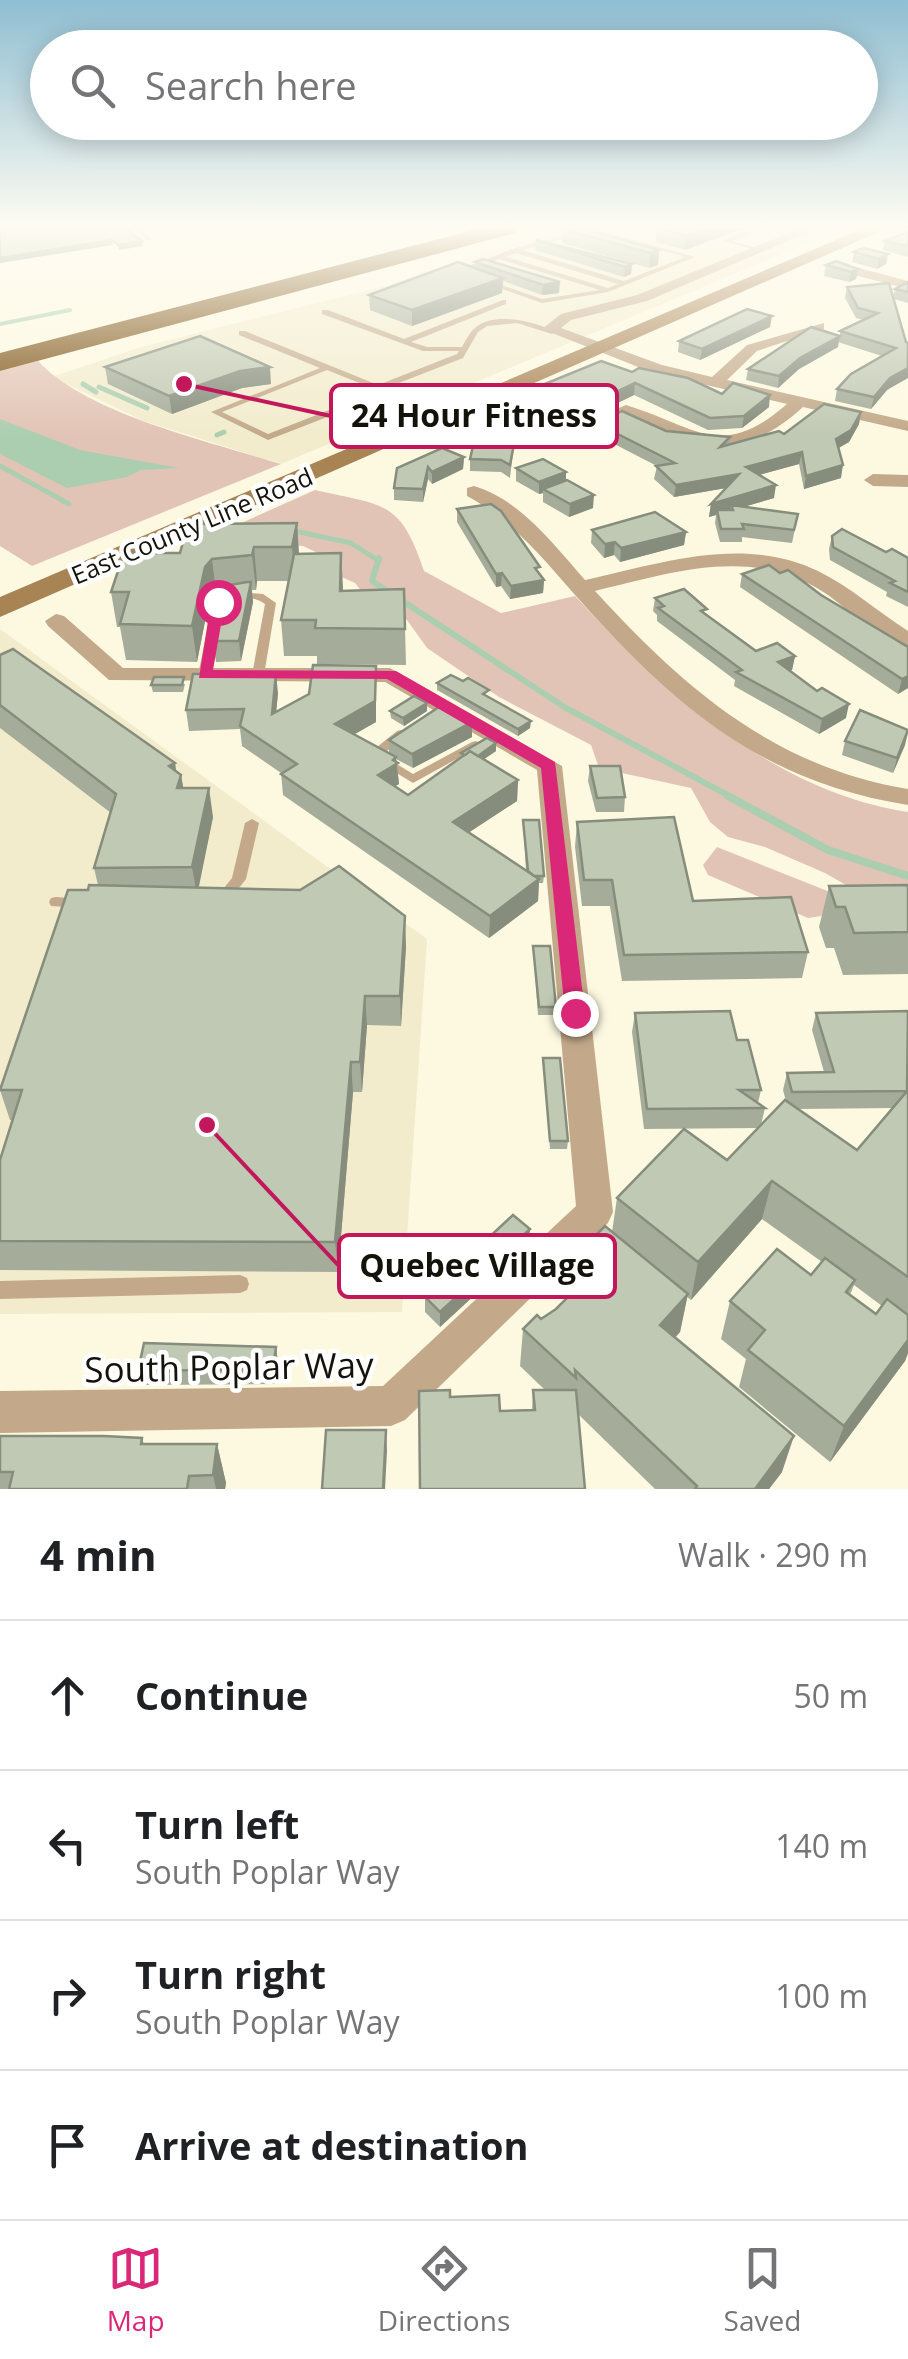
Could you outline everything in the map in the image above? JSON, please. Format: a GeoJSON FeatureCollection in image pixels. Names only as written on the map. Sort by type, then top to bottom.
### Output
{"type":"FeatureCollection","features":[{"type":"Feature","properties":{"kind":"highway"},"geometry":{"type":"LineString","coordinates":[[0,364],[193,297]]}},
{"type":"Feature","properties":{"kind":"highway"},"geometry":{"type":"LineString","coordinates":[[0,337],[219,297]]}},
{"type":"Feature","properties":{"kind":"highway"},"geometry":{"type":"LineString","coordinates":[[33,325],[137,314]]}},
{"type":"Feature","properties":{"kind":"main road","name":"East County Line Road"},"geometry":{"type":"LineString","coordinates":[[0,608],[700,297]]}},
{"type":"Feature","properties":{"kind":"main road","name":"East County Line Road"},"geometry":{"type":"LineString","coordinates":[[0,584],[711,297]]}},
{"type":"Feature","properties":{"kind":"street"},"geometry":{"type":"LineString","coordinates":[[611,298],[559,320],[550,327],[552,332],[716,382],[908,426]]}},
{"type":"Feature","properties":{"kind":"street"},"geometry":{"type":"LineString","coordinates":[[716,382],[752,348],[819,326]]}},
{"type":"Feature","properties":{"kind":"street"},"geometry":{"type":"LineString","coordinates":[[596,424],[626,410],[706,444],[766,431],[799,402]]}},
{"type":"Feature","properties":{"kind":"street"},"geometry":{"type":"LineString","coordinates":[[873,480],[908,482]]}},
{"type":"Feature","properties":{"kind":"street"},"geometry":{"type":"LineString","coordinates":[[474,492],[516,514],[644,658],[750,740],[789,764],[835,784],[908,797]]}},
{"type":"Feature","properties":{"kind":"street"},"geometry":{"type":"LineString","coordinates":[[580,588],[710,561],[764,560],[814,577],[908,641]]}},
{"type":"Feature","properties":{"kind":"street","name":"South Poplar Way"},"geometry":{"type":"LineString","coordinates":[[0,1412],[391,1406],[595,1212],[549,766],[494,734],[439,711],[390,674],[117,674],[56,621]]}},
{"type":"Feature","properties":{"kind":"lane"},"geometry":{"type":"LineString","coordinates":[[532,297],[561,297]]}},
{"type":"Feature","properties":{"kind":"lane"},"geometry":{"type":"LineString","coordinates":[[404,342],[503,302]]}},
{"type":"Feature","properties":{"kind":"lane"},"geometry":{"type":"LineString","coordinates":[[326,312],[426,349],[466,349]]}},
{"type":"Feature","properties":{"kind":"lane"},"geometry":{"type":"LineString","coordinates":[[329,368],[214,412],[268,438],[356,403],[378,388],[447,362],[466,349],[475,331],[498,321],[522,322],[552,332]]}},
{"type":"Feature","properties":{"kind":"lane"},"geometry":{"type":"LineString","coordinates":[[242,333],[378,388]]}},
{"type":"Feature","properties":{"kind":"lane"},"geometry":{"type":"LineString","coordinates":[[204,674],[218,602],[227,596],[256,595],[271,602],[258,674]]}},
{"type":"Feature","properties":{"kind":"lane"},"geometry":{"type":"LineString","coordinates":[[418,724],[373,754],[413,779],[494,734]]}},
{"type":"Feature","properties":{"kind":"lane"},"geometry":{"type":"LineString","coordinates":[[201,906],[230,894],[252,824]]}},
{"type":"Feature","properties":{"kind":"lane"},"geometry":{"type":"LineString","coordinates":[[56,902],[93,904]]}},
{"type":"Feature","properties":{"kind":"lane"},"geometry":{"type":"LineString","coordinates":[[0,1290],[240,1284]]}},
{"type":"Feature","properties":{"kind":"shaded area"},"geometry":{"type":"Polygon","coordinates":[[[339,297],[678,297],[281,464],[144,421],[52,377],[141,347],[339,297]]]}},
{"type":"Feature","properties":{"kind":"shaded area"},"geometry":{"type":"Polygon","coordinates":[[[38,361],[60,380],[118,411],[281,464],[32,566],[0,546],[0,371],[38,361]]]}},
{"type":"Feature","properties":{"kind":"shaded area"},"geometry":{"type":"Polygon","coordinates":[[[0,419],[80,450],[179,468],[141,470],[127,477],[67,488],[0,454],[0,419]]]}},
{"type":"Feature","properties":{"kind":"shaded area"},"geometry":{"type":"Polygon","coordinates":[[[315,490],[386,510],[407,530],[424,571],[501,613],[575,596],[683,700],[766,759],[859,801],[908,812],[908,904],[872,900],[825,873],[765,847],[728,837],[710,822],[691,788],[599,768],[591,745],[499,697],[427,648],[407,620],[366,597],[355,583],[337,575],[326,557],[303,546],[211,541],[210,537],[315,490]]]}},
{"type":"Feature","properties":{"kind":"shaded area"},"geometry":{"type":"Polygon","coordinates":[[[0,629],[427,939],[402,1312],[0,1314],[0,629]]]}},
{"type":"Feature","properties":{"kind":"shaded area"},"geometry":{"type":"Polygon","coordinates":[[[717,847],[835,894],[821,916],[808,918],[708,875],[703,865],[717,847]]]}},
{"type":"Feature","properties":{"kind":"building"},"geometry":{"type":"Polygon","coordinates":[[[376,297],[448,297],[412,310],[376,297]]]}},
{"type":"Feature","properties":{"kind":"building"},"geometry":{"type":"Polygon","coordinates":[[[852,297],[893,297],[908,343],[908,368],[890,378],[874,397],[837,389],[851,374],[896,348],[840,331],[878,313],[858,308],[852,297]]]}},
{"type":"Feature","properties":{"kind":"building"},"geometry":{"type":"Polygon","coordinates":[[[747,309],[772,316],[702,349],[679,341],[747,309]]]}},
{"type":"Feature","properties":{"kind":"building"},"geometry":{"type":"Polygon","coordinates":[[[811,327],[840,336],[800,358],[779,376],[748,369],[811,327]]]}},
{"type":"Feature","properties":{"kind":"building"},"geometry":{"type":"Polygon","coordinates":[[[200,336],[270,367],[240,371],[169,396],[105,367],[200,336]]]}},
{"type":"Feature","properties":{"kind":"building"},"geometry":{"type":"Polygon","coordinates":[[[601,361],[632,372],[639,368],[688,378],[722,394],[733,383],[770,395],[744,416],[710,418],[635,383],[589,405],[588,418],[551,405],[560,401],[530,390],[601,361]]]}},
{"type":"Feature","properties":{"kind":"building"},"geometry":{"type":"Polygon","coordinates":[[[824,404],[861,412],[851,430],[836,439],[843,465],[806,476],[802,452],[746,467],[776,485],[711,504],[739,474],[676,485],[656,466],[675,463],[590,420],[605,420],[622,411],[666,431],[730,437],[720,447],[779,431],[784,434],[824,404]]]}},
{"type":"Feature","properties":{"kind":"building"},"geometry":{"type":"Polygon","coordinates":[[[474,442],[514,444],[510,465],[501,460],[470,459],[474,442]]]}},
{"type":"Feature","properties":{"kind":"building"},"geometry":{"type":"Polygon","coordinates":[[[442,448],[464,457],[432,472],[428,467],[423,489],[394,488],[397,468],[442,448]]]}},
{"type":"Feature","properties":{"kind":"building"},"geometry":{"type":"Polygon","coordinates":[[[543,459],[566,472],[539,482],[516,468],[543,459]]]}},
{"type":"Feature","properties":{"kind":"building"},"geometry":{"type":"Polygon","coordinates":[[[567,480],[594,495],[570,504],[543,489],[567,480]]]}},
{"type":"Feature","properties":{"kind":"building"},"geometry":{"type":"Polygon","coordinates":[[[491,504],[501,511],[540,567],[535,568],[544,580],[511,586],[502,573],[496,574],[457,509],[491,504]]]}},
{"type":"Feature","properties":{"kind":"building"},"geometry":{"type":"Polygon","coordinates":[[[731,505],[798,514],[794,530],[742,524],[744,529],[721,529],[717,510],[733,510],[731,505]]]}},
{"type":"Feature","properties":{"kind":"building"},"geometry":{"type":"Polygon","coordinates":[[[655,512],[686,532],[621,548],[615,542],[605,544],[592,530],[655,512]]]}},
{"type":"Feature","properties":{"kind":"building"},"geometry":{"type":"Polygon","coordinates":[[[297,523],[292,547],[254,547],[252,555],[212,559],[205,567],[192,626],[120,624],[129,592],[111,592],[124,553],[180,553],[188,524],[297,523]]]}},
{"type":"Feature","properties":{"kind":"building"},"geometry":{"type":"Polygon","coordinates":[[[842,529],[886,552],[892,549],[908,558],[908,592],[833,547],[832,536],[842,529]]]}},
{"type":"Feature","properties":{"kind":"building"},"geometry":{"type":"Polygon","coordinates":[[[341,553],[340,591],[404,589],[405,629],[315,628],[316,620],[281,620],[294,554],[341,553]]]}},
{"type":"Feature","properties":{"kind":"building"},"geometry":{"type":"Polygon","coordinates":[[[769,565],[780,573],[788,570],[821,595],[908,647],[908,676],[902,679],[742,574],[769,565]]]}},
{"type":"Feature","properties":{"kind":"building"},"geometry":{"type":"Polygon","coordinates":[[[251,582],[239,641],[213,641],[224,586],[251,582]]]}},
{"type":"Feature","properties":{"kind":"building"},"geometry":{"type":"Polygon","coordinates":[[[684,589],[707,609],[701,611],[756,651],[777,643],[795,656],[778,662],[817,691],[822,688],[849,704],[822,719],[736,672],[742,670],[658,608],[664,606],[655,598],[684,589]]]}},
{"type":"Feature","properties":{"kind":"building"},"geometry":{"type":"Polygon","coordinates":[[[13,649],[175,763],[169,766],[181,775],[177,788],[209,788],[192,867],[94,868],[116,794],[0,705],[0,655],[13,649]]]}},
{"type":"Feature","properties":{"kind":"building"},"geometry":{"type":"Polygon","coordinates":[[[313,665],[376,666],[375,701],[335,724],[396,757],[393,760],[398,763],[378,775],[408,795],[470,751],[518,780],[453,822],[539,879],[490,916],[281,774],[297,764],[240,726],[244,709],[186,710],[193,674],[276,673],[272,714],[309,694],[313,665]]]}},
{"type":"Feature","properties":{"kind":"building"},"geometry":{"type":"Polygon","coordinates":[[[451,675],[463,681],[468,678],[489,690],[483,694],[531,721],[518,729],[437,683],[451,675]]]}},
{"type":"Feature","properties":{"kind":"building"},"geometry":{"type":"Polygon","coordinates":[[[154,677],[184,677],[182,685],[151,685],[154,677]]]}},
{"type":"Feature","properties":{"kind":"building"},"geometry":{"type":"Polygon","coordinates":[[[414,696],[427,703],[403,718],[390,711],[414,696]]]}},
{"type":"Feature","properties":{"kind":"building"},"geometry":{"type":"Polygon","coordinates":[[[442,705],[472,722],[412,754],[389,740],[442,705]]]}},
{"type":"Feature","properties":{"kind":"building"},"geometry":{"type":"Polygon","coordinates":[[[860,710],[908,730],[897,758],[845,741],[860,710]]]}},
{"type":"Feature","properties":{"kind":"building"},"geometry":{"type":"Polygon","coordinates":[[[487,738],[496,743],[478,756],[470,751],[461,753],[487,738]]]}},
{"type":"Feature","properties":{"kind":"building"},"geometry":{"type":"Polygon","coordinates":[[[590,766],[620,766],[625,797],[597,798],[590,766]]]}},
{"type":"Feature","properties":{"kind":"building"},"geometry":{"type":"Polygon","coordinates":[[[674,817],[693,901],[791,897],[808,952],[624,955],[612,880],[584,880],[577,822],[674,817]]]}},
{"type":"Feature","properties":{"kind":"building"},"geometry":{"type":"Polygon","coordinates":[[[523,820],[539,820],[544,876],[528,871],[523,820]]]}},
{"type":"Feature","properties":{"kind":"building"},"geometry":{"type":"Polygon","coordinates":[[[339,866],[405,916],[400,996],[365,996],[360,1062],[351,1062],[335,1242],[0,1241],[0,1160],[22,1090],[0,1090],[68,890],[88,890],[89,885],[300,890],[339,866]]]}},
{"type":"Feature","properties":{"kind":"building"},"geometry":{"type":"Polygon","coordinates":[[[908,885],[908,932],[854,933],[845,907],[836,907],[829,886],[908,885]]]}},
{"type":"Feature","properties":{"kind":"building"},"geometry":{"type":"Polygon","coordinates":[[[533,946],[550,946],[556,1007],[539,1007],[533,946]]]}},
{"type":"Feature","properties":{"kind":"building"},"geometry":{"type":"Polygon","coordinates":[[[730,1011],[737,1040],[748,1040],[761,1090],[739,1090],[765,1108],[647,1109],[635,1013],[730,1011]]]}},
{"type":"Feature","properties":{"kind":"building"},"geometry":{"type":"Polygon","coordinates":[[[908,1011],[907,1091],[792,1092],[787,1073],[834,1072],[816,1013],[908,1011]]]}},
{"type":"Feature","properties":{"kind":"building"},"geometry":{"type":"Polygon","coordinates":[[[543,1058],[560,1058],[568,1141],[550,1141],[543,1058]]]}},
{"type":"Feature","properties":{"kind":"building"},"geometry":{"type":"Polygon","coordinates":[[[908,1090],[908,1277],[772,1181],[698,1262],[617,1198],[684,1129],[727,1160],[785,1100],[857,1150],[908,1090]]]}},
{"type":"Feature","properties":{"kind":"building"},"geometry":{"type":"Polygon","coordinates":[[[513,1215],[530,1229],[440,1312],[425,1297],[513,1215]]]}},
{"type":"Feature","properties":{"kind":"building"},"geometry":{"type":"Polygon","coordinates":[[[605,1226],[688,1294],[660,1325],[794,1436],[755,1489],[695,1489],[697,1486],[575,1370],[576,1378],[523,1329],[537,1315],[541,1319],[556,1309],[606,1259],[587,1244],[605,1226]]]}},
{"type":"Feature","properties":{"kind":"building"},"geometry":{"type":"Polygon","coordinates":[[[777,1249],[811,1275],[825,1258],[855,1280],[846,1292],[876,1314],[887,1299],[908,1315],[908,1340],[844,1426],[748,1350],[765,1330],[730,1301],[777,1249]]]}},
{"type":"Feature","properties":{"kind":"building"},"geometry":{"type":"Polygon","coordinates":[[[144,1343],[276,1347],[273,1369],[138,1371],[144,1343]]]}},
{"type":"Feature","properties":{"kind":"building"},"geometry":{"type":"Polygon","coordinates":[[[450,1390],[450,1397],[499,1395],[500,1411],[535,1410],[533,1390],[576,1390],[585,1489],[420,1489],[419,1391],[450,1390]]]}},
{"type":"Feature","properties":{"kind":"building"},"geometry":{"type":"Polygon","coordinates":[[[326,1430],[386,1430],[383,1489],[322,1489],[326,1430]]]}},
{"type":"Feature","properties":{"kind":"building"},"geometry":{"type":"Polygon","coordinates":[[[0,1436],[104,1436],[142,1438],[141,1444],[217,1444],[213,1475],[189,1476],[187,1489],[9,1489],[13,1472],[0,1472],[0,1436]]]}},
{"type":"Feature","properties":{"kind":"waterway"},"geometry":{"type":"LineString","coordinates":[[0,324],[70,310]]}},
{"type":"Feature","properties":{"kind":"waterway"},"geometry":{"type":"LineString","coordinates":[[83,384],[96,392]]}},
{"type":"Feature","properties":{"kind":"waterway"},"geometry":{"type":"LineString","coordinates":[[99,387],[147,408]]}},
{"type":"Feature","properties":{"kind":"waterway"},"geometry":{"type":"LineString","coordinates":[[217,435],[224,432]]}},
{"type":"Feature","properties":{"kind":"waterway"},"geometry":{"type":"LineString","coordinates":[[0,466],[69,504]]}},
{"type":"Feature","properties":{"kind":"waterway"},"geometry":{"type":"LineString","coordinates":[[290,530],[351,543],[378,561]]}},
{"type":"Feature","properties":{"kind":"waterway"},"geometry":{"type":"LineString","coordinates":[[378,561],[372,581],[566,708],[733,798]]}},
{"type":"Feature","properties":{"kind":"waterway"},"geometry":{"type":"LineString","coordinates":[[728,796],[828,850],[908,876]]}},
{"type":"Feature","properties":{"kind":"place","name":"24 Hour Fitness"},"geometry":{"type":"Point","coordinates":[184,384]}},
{"type":"Feature","properties":{"kind":"place","name":"Quebec Village"},"geometry":{"type":"Point","coordinates":[207,1125]}},
{"type":"Feature","properties":{"kind":"route"},"geometry":{"type":"LineString","coordinates":[[218,602],[204,674],[390,674],[549,766],[575,1013]]}}]}
